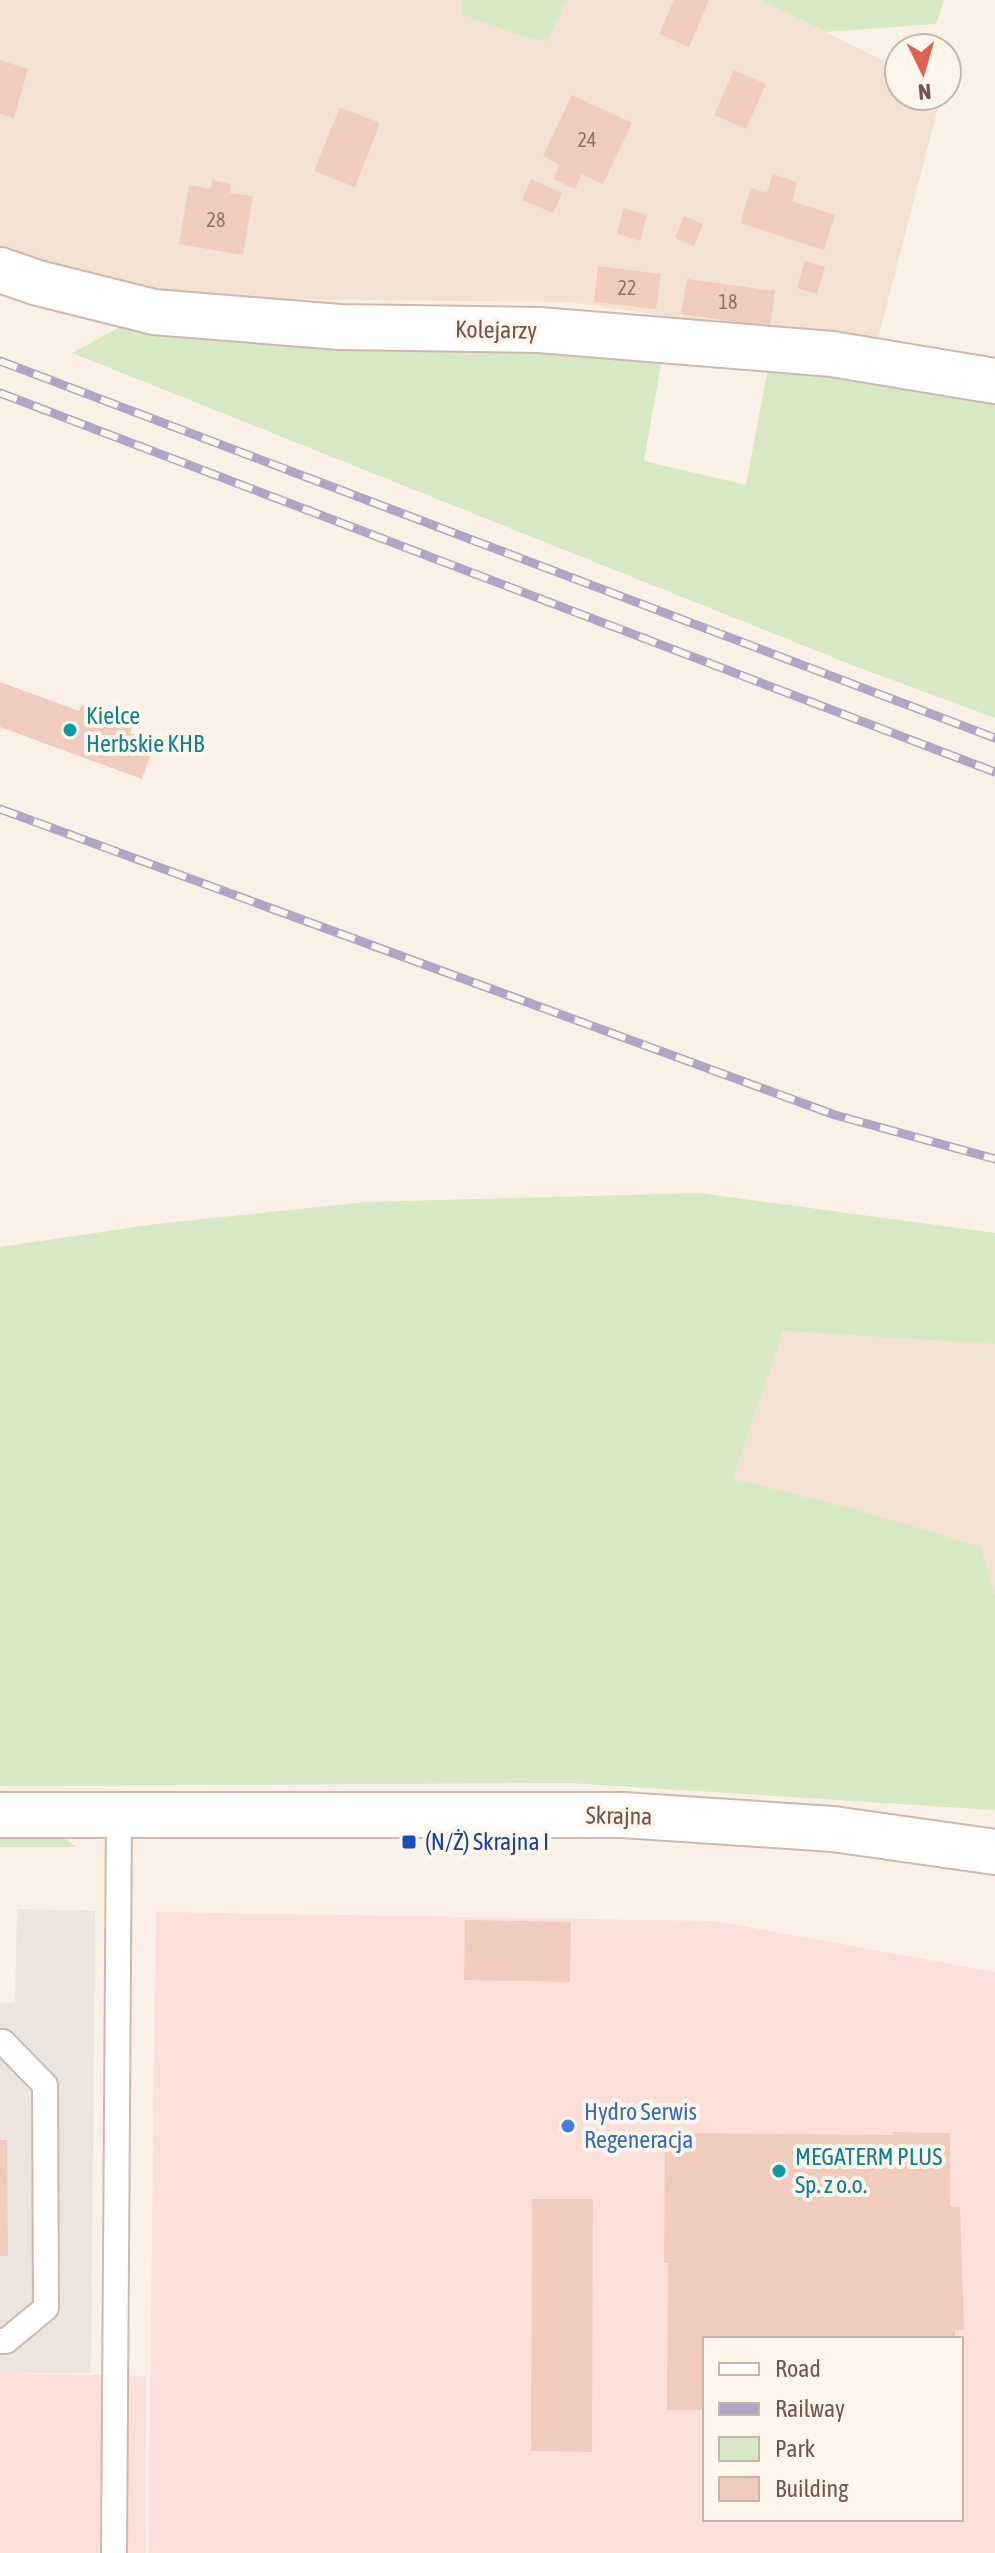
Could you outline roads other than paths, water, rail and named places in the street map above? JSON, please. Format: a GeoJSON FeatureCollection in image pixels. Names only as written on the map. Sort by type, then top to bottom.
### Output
{"type":"FeatureCollection","features":[{"type":"Feature","properties":{"kind":"street","name":"Kolejarzy"},"geometry":{"type":"LineString","coordinates":[[0,270],[38,283],[154,312],[340,327],[555,331],[832,354],[995,381]]}},
{"type":"Feature","properties":{"kind":"street","name":"Skrajna"},"geometry":{"type":"LineString","coordinates":[[0,1815],[623,1815],[833,1829],[995,1852]]}},
{"type":"Feature","properties":{"kind":"lane"},"geometry":{"type":"LineString","coordinates":[[114,2553],[119,1815]]}},
{"type":"Feature","properties":{"kind":"lane"},"geometry":{"type":"LineString","coordinates":[[0,2042],[45,2085],[46,2308],[6,2341],[0,2341]]}},
{"type":"Feature","properties":{"kind":"railway"},"geometry":{"type":"LineString","coordinates":[[0,361],[995,738]]}},
{"type":"Feature","properties":{"kind":"railway"},"geometry":{"type":"LineString","coordinates":[[0,393],[995,772]]}},
{"type":"Feature","properties":{"kind":"railway"},"geometry":{"type":"LineString","coordinates":[[0,809],[835,1115],[995,1159]]}},
{"type":"Feature","properties":{"kind":"place","name":"Kielce Herbskie KHB"},"geometry":{"type":"Point","coordinates":[70,730]}},
{"type":"Feature","properties":{"kind":"place","name":"(N/Ż) Skrajna I"},"geometry":{"type":"Point","coordinates":[409,1842]}},
{"type":"Feature","properties":{"kind":"place","name":"Hydro Serwis Regeneracja"},"geometry":{"type":"Point","coordinates":[568,2126]}},
{"type":"Feature","properties":{"kind":"place","name":"MEGATERM PLUS Sp. z o.o."},"geometry":{"type":"Point","coordinates":[779,2171]}}]}
